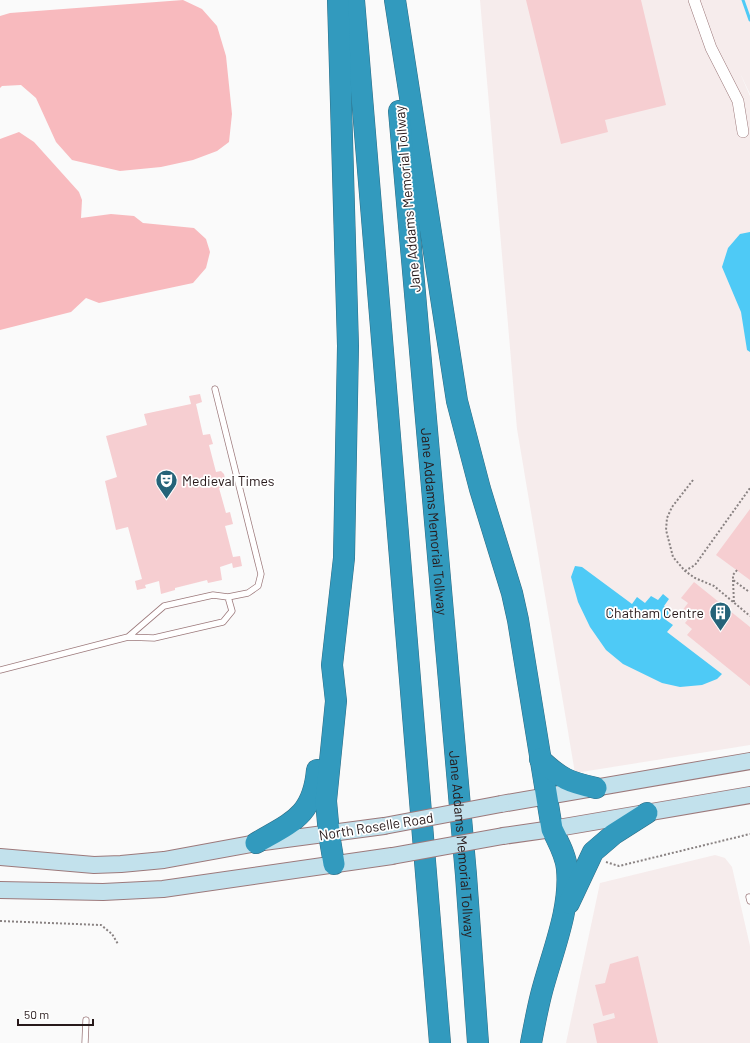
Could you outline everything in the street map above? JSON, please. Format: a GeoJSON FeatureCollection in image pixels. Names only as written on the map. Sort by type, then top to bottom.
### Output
{"type":"FeatureCollection","features":[{"type":"Feature","properties":{"kind":"highway"},"geometry":{"type":"LineString","coordinates":[[334,864],[326,801],[336,701],[332,665],[344,558],[348,346],[338,0]]}},
{"type":"Feature","properties":{"kind":"highway"},"geometry":{"type":"LineString","coordinates":[[354,0],[440,1043]]}},
{"type":"Feature","properties":{"kind":"highway","name":"Jane Addams Memorial Tollway"},"geometry":{"type":"LineString","coordinates":[[390,0],[466,875],[478,1043]]}},
{"type":"Feature","properties":{"kind":"highway"},"geometry":{"type":"LineString","coordinates":[[395,0],[457,401],[487,514],[512,593],[518,620],[552,830],[561,848],[567,867],[568,884],[563,916],[540,997],[531,1043]]}},
{"type":"Feature","properties":{"kind":"highway"},"geometry":{"type":"LineString","coordinates":[[256,843],[287,825],[299,816],[308,806],[316,780],[323,689],[332,665]]}},
{"type":"Feature","properties":{"kind":"highway"},"geometry":{"type":"LineString","coordinates":[[540,759],[559,776],[579,784],[596,788]]}},
{"type":"Feature","properties":{"kind":"highway"},"geometry":{"type":"LineString","coordinates":[[563,916],[593,852],[614,834],[647,813]]}},
{"type":"Feature","properties":{"kind":"main road","name":"North Roselle Road"},"geometry":{"type":"LineString","coordinates":[[0,857],[94,865],[164,860],[256,843],[384,826],[501,804],[750,761]]}},
{"type":"Feature","properties":{"kind":"main road"},"geometry":{"type":"LineString","coordinates":[[0,890],[103,892],[163,889],[392,856],[503,836],[552,830],[750,795]]}},
{"type":"Feature","properties":{"kind":"street"},"geometry":{"type":"LineString","coordinates":[[694,0],[711,48],[738,101],[743,132]]}},
{"type":"Feature","properties":{"kind":"lane"},"geometry":{"type":"LineString","coordinates":[[128,637],[164,606],[213,595],[228,597],[248,593],[258,586],[261,574],[216,389]]}},
{"type":"Feature","properties":{"kind":"lane"},"geometry":{"type":"LineString","coordinates":[[0,670],[128,637],[154,638],[223,622],[232,611],[228,597]]}},
{"type":"Feature","properties":{"kind":"lane"},"geometry":{"type":"LineString","coordinates":[[85,1043],[86,1020]]}},
{"type":"Feature","properties":{"kind":"path"},"geometry":{"type":"LineString","coordinates":[[693,480],[672,507],[667,518],[666,530],[673,557],[695,578],[714,586],[750,616]]}},
{"type":"Feature","properties":{"kind":"path"},"geometry":{"type":"LineString","coordinates":[[685,570],[695,565],[750,488]]}},
{"type":"Feature","properties":{"kind":"path"},"geometry":{"type":"LineString","coordinates":[[734,604],[733,575],[737,570]]}},
{"type":"Feature","properties":{"kind":"path"},"geometry":{"type":"LineString","coordinates":[[733,580],[748,591]]}},
{"type":"Feature","properties":{"kind":"path"},"geometry":{"type":"LineString","coordinates":[[600,860],[619,866],[750,834]]}},
{"type":"Feature","properties":{"kind":"path"},"geometry":{"type":"LineString","coordinates":[[0,921],[101,925],[112,934],[118,944]]}},
{"type":"Feature","properties":{"kind":"shaded area"},"geometry":{"type":"Polygon","coordinates":[[[183,0],[202,9],[217,26],[226,56],[232,114],[229,142],[217,151],[193,160],[161,167],[120,171],[72,160],[56,142],[36,98],[21,85],[2,86],[0,88],[0,16],[10,13],[183,0]]]}},
{"type":"Feature","properties":{"kind":"shaded area"},"geometry":{"type":"Polygon","coordinates":[[[480,0],[750,0],[750,94],[740,73],[750,96],[750,745],[575,773],[517,429],[480,0]]]}},
{"type":"Feature","properties":{"kind":"shaded area"},"geometry":{"type":"Polygon","coordinates":[[[19,132],[34,142],[79,192],[82,200],[81,218],[111,214],[134,216],[143,223],[194,228],[206,239],[210,252],[206,268],[193,283],[99,303],[86,298],[71,312],[0,330],[0,139],[19,132]]]}},
{"type":"Feature","properties":{"kind":"shaded area"},"geometry":{"type":"Polygon","coordinates":[[[715,855],[725,858],[732,867],[750,946],[750,1043],[566,1043],[600,883],[715,855]]]}},
{"type":"Feature","properties":{"kind":"water"},"geometry":{"type":"Polygon","coordinates":[[[750,232],[750,352],[747,350],[741,312],[722,267],[728,248],[740,234],[750,232]]]}},
{"type":"Feature","properties":{"kind":"water"},"geometry":{"type":"Polygon","coordinates":[[[575,566],[582,567],[632,604],[637,597],[645,603],[651,596],[658,600],[663,594],[669,599],[664,606],[670,612],[666,620],[673,625],[667,632],[722,674],[717,679],[702,685],[680,687],[662,683],[623,664],[606,650],[590,627],[578,602],[571,577],[575,566]]]}},
{"type":"Feature","properties":{"kind":"building"},"geometry":{"type":"Polygon","coordinates":[[[526,0],[641,0],[666,105],[605,120],[608,132],[561,144],[526,0]]]}},
{"type":"Feature","properties":{"kind":"building","name":"Medieval Times"},"geometry":{"type":"Polygon","coordinates":[[[200,394],[202,402],[196,404],[203,435],[210,434],[213,444],[209,445],[216,472],[221,471],[224,474],[226,483],[223,488],[219,488],[226,513],[230,512],[233,524],[225,526],[233,557],[240,556],[242,566],[233,568],[232,563],[220,567],[222,580],[208,583],[207,580],[175,588],[175,590],[161,594],[159,581],[145,585],[146,588],[137,590],[135,581],[142,579],[128,527],[116,530],[105,481],[117,477],[106,436],[147,425],[144,414],[191,404],[189,396],[200,394]]]}},
{"type":"Feature","properties":{"kind":"building"},"geometry":{"type":"Polygon","coordinates":[[[750,509],[750,580],[716,555],[750,509]]]}},
{"type":"Feature","properties":{"kind":"building","name":"Chatham Centre"},"geometry":{"type":"Polygon","coordinates":[[[694,582],[750,627],[750,686],[687,635],[692,629],[685,623],[690,617],[682,611],[688,603],[681,598],[694,582]]]}},
{"type":"Feature","properties":{"kind":"building"},"geometry":{"type":"Polygon","coordinates":[[[638,956],[658,1043],[597,1043],[593,1024],[615,1018],[614,1013],[603,1016],[595,985],[605,983],[610,964],[638,956]]]}},
{"type":"Feature","properties":{"kind":"waterway"},"geometry":{"type":"LineString","coordinates":[[743,0],[750,20]]}},
{"type":"Feature","properties":{"kind":"place","name":"Medieval Times"},"geometry":{"type":"Point","coordinates":[166,500]}},
{"type":"Feature","properties":{"kind":"place","name":"Chatham Centre"},"geometry":{"type":"Point","coordinates":[720,632]}}]}
